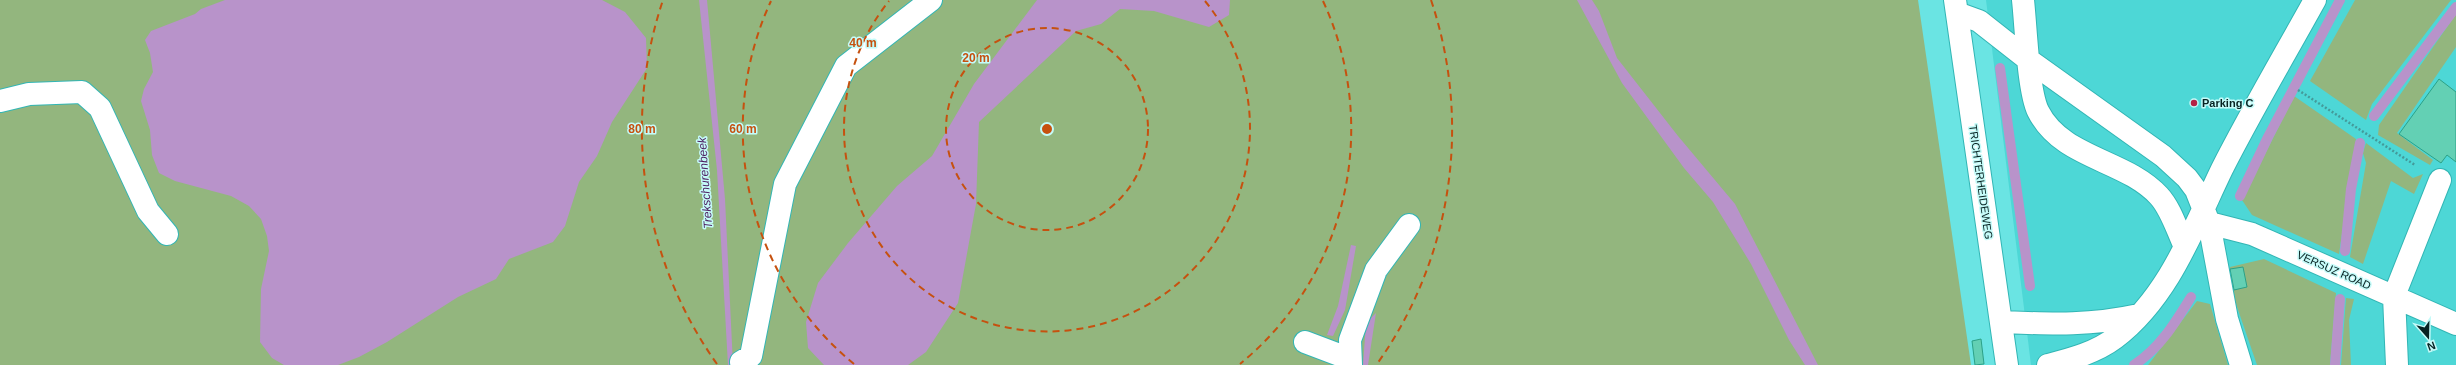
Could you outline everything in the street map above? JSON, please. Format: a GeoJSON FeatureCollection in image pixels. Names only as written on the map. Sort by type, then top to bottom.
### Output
{"type":"FeatureCollection","features":[{"type":"Feature","properties":{"kind":"street"},"geometry":{"type":"LineString","coordinates":[[741,362],[751,356],[785,184],[846,66],[931,0]]}},
{"type":"Feature","properties":{"kind":"street"},"geometry":{"type":"LineString","coordinates":[[2023,0],[2033,95],[2038,111],[2045,122],[2066,142],[2118,169],[2153,190],[2167,208],[2185,247]]}},
{"type":"Feature","properties":{"kind":"street"},"geometry":{"type":"LineString","coordinates":[[2048,365],[2081,356],[2114,339],[2139,315],[2164,284],[2185,247],[2207,216],[2244,128],[2315,0]]}},
{"type":"Feature","properties":{"kind":"street"},"geometry":{"type":"LineString","coordinates":[[1956,6],[1979,21],[2030,61],[2163,156],[2187,178],[2196,190],[2207,216],[2225,312],[2241,365]]}},
{"type":"Feature","properties":{"kind":"street","name":"TRICHTERHEIDEWEG"},"geometry":{"type":"LineString","coordinates":[[1956,6],[2007,365]]}},
{"type":"Feature","properties":{"kind":"street"},"geometry":{"type":"LineString","coordinates":[[0,101],[29,94],[82,92],[100,108],[148,211],[167,234]]}},
{"type":"Feature","properties":{"kind":"street"},"geometry":{"type":"LineString","coordinates":[[2397,365],[2394,296],[2440,180]]}},
{"type":"Feature","properties":{"kind":"street","name":"VERSUZ ROAD"},"geometry":{"type":"LineString","coordinates":[[2207,216],[2252,234],[2456,324]]}},
{"type":"Feature","properties":{"kind":"street"},"geometry":{"type":"LineString","coordinates":[[1305,342],[1351,362],[1350,340],[1376,270],[1409,225]]}},
{"type":"Feature","properties":{"kind":"street"},"geometry":{"type":"LineString","coordinates":[[2001,322],[2074,325],[2104,323],[2139,315]]}},
{"type":"Feature","properties":{"kind":"path"},"geometry":{"type":"LineString","coordinates":[[2305,95],[2440,180]]}},
{"type":"Feature","properties":{"kind":"shaded area"},"geometry":{"type":"Polygon","coordinates":[[[225,0],[602,0],[625,12],[646,38],[647,68],[612,122],[597,156],[579,182],[565,226],[553,242],[509,259],[496,279],[458,297],[387,342],[359,357],[338,365],[284,365],[272,358],[260,342],[261,289],[269,251],[267,236],[261,219],[249,206],[231,196],[175,181],[159,173],[152,155],[150,130],[141,101],[144,89],[153,72],[150,53],[145,40],[151,31],[195,14],[201,9],[225,0]]]}},
{"type":"Feature","properties":{"kind":"shaded area"},"geometry":{"type":"Polygon","coordinates":[[[699,0],[707,0],[725,199],[733,365],[728,365],[717,170],[699,0]]]}},
{"type":"Feature","properties":{"kind":"shaded area"},"geometry":{"type":"Polygon","coordinates":[[[1037,0],[1230,0],[1229,15],[1209,27],[1154,11],[1120,9],[1101,24],[1076,31],[979,122],[976,204],[958,303],[926,352],[908,365],[824,365],[808,348],[806,322],[818,283],[848,243],[897,186],[932,156],[974,84],[1037,0]]]}},
{"type":"Feature","properties":{"kind":"shaded area"},"geometry":{"type":"Polygon","coordinates":[[[1577,0],[1592,0],[1599,11],[1617,58],[1678,136],[1735,204],[1818,365],[1805,365],[1789,340],[1751,264],[1713,202],[1684,168],[1622,83],[1577,0]]]}},
{"type":"Feature","properties":{"kind":"shaded area"},"geometry":{"type":"Polygon","coordinates":[[[1986,0],[2456,0],[2456,365],[2031,365],[1986,0]]]}},
{"type":"Feature","properties":{"kind":"shaded area"},"geometry":{"type":"Polygon","coordinates":[[[1351,245],[1356,246],[1345,310],[1333,336],[1327,335],[1338,306],[1351,245]]]}},
{"type":"Feature","properties":{"kind":"shaded area"},"geometry":{"type":"Polygon","coordinates":[[[1376,313],[1368,365],[1363,365],[1366,323],[1376,313]]]}},
{"type":"Feature","properties":{"kind":"green space"},"geometry":{"type":"Polygon","coordinates":[[[0,0],[1918,0],[1971,365],[0,365],[0,0]]]}},
{"type":"Feature","properties":{"kind":"green space"},"geometry":{"type":"Polygon","coordinates":[[[2355,0],[2451,0],[2372,104],[2366,120],[2310,81],[2355,0]]]}},
{"type":"Feature","properties":{"kind":"green space"},"geometry":{"type":"Polygon","coordinates":[[[2456,14],[2456,47],[2397,133],[2433,160],[2430,165],[2378,135],[2379,125],[2456,14]]]}},
{"type":"Feature","properties":{"kind":"green space"},"geometry":{"type":"Polygon","coordinates":[[[2294,96],[2356,139],[2339,254],[2252,215],[2242,200],[2294,96]]]}},
{"type":"Feature","properties":{"kind":"green space"},"geometry":{"type":"Polygon","coordinates":[[[2366,143],[2413,178],[2423,174],[2414,194],[2391,181],[2363,264],[2350,257],[2366,163],[2363,153],[2366,143]]]}},
{"type":"Feature","properties":{"kind":"green space"},"geometry":{"type":"Polygon","coordinates":[[[2264,259],[2336,293],[2330,365],[2257,365],[2235,301],[2230,267],[2264,259]]]}},
{"type":"Feature","properties":{"kind":"green space"},"geometry":{"type":"Polygon","coordinates":[[[2346,298],[2354,299],[2349,320],[2351,365],[2341,365],[2346,298]]]}},
{"type":"Feature","properties":{"kind":"green space"},"geometry":{"type":"Polygon","coordinates":[[[2197,301],[2210,304],[2228,365],[2148,365],[2197,301]]]}},
{"type":"Feature","properties":{"kind":"building"},"geometry":{"type":"Polygon","coordinates":[[[2439,79],[2456,92],[2456,162],[2447,155],[2441,163],[2399,134],[2439,79]]]}},
{"type":"Feature","properties":{"kind":"building"},"geometry":{"type":"Polygon","coordinates":[[[2243,267],[2247,287],[2234,290],[2230,269],[2243,267]]]}},
{"type":"Feature","properties":{"kind":"building"},"geometry":{"type":"Polygon","coordinates":[[[1981,339],[1984,364],[1975,365],[1972,341],[1981,339]]]}},
{"type":"Feature","properties":{"kind":"waterway"},"geometry":{"type":"LineString","coordinates":[[2240,196],[2268,137],[2340,0]]}},
{"type":"Feature","properties":{"kind":"waterway"},"geometry":{"type":"LineString","coordinates":[[2374,116],[2456,7]]}},
{"type":"Feature","properties":{"kind":"waterway"},"geometry":{"type":"LineString","coordinates":[[2000,68],[2030,286]]}},
{"type":"Feature","properties":{"kind":"waterway"},"geometry":{"type":"LineString","coordinates":[[2345,251],[2351,189],[2360,143]]}},
{"type":"Feature","properties":{"kind":"waterway"},"geometry":{"type":"LineString","coordinates":[[2134,365],[2152,351],[2159,343],[2173,325],[2191,297]]}},
{"type":"Feature","properties":{"kind":"waterway"},"geometry":{"type":"LineString","coordinates":[[2335,365],[2340,299]]}},
{"type":"Feature","properties":{"kind":"place","name":"Parking C"},"geometry":{"type":"Point","coordinates":[2194,103]}},
{"type":"Feature","properties":{"kind":"water label","name":"Trekschurenbeek"},"geometry":{"type":"Point","coordinates":[705,183]}}]}
